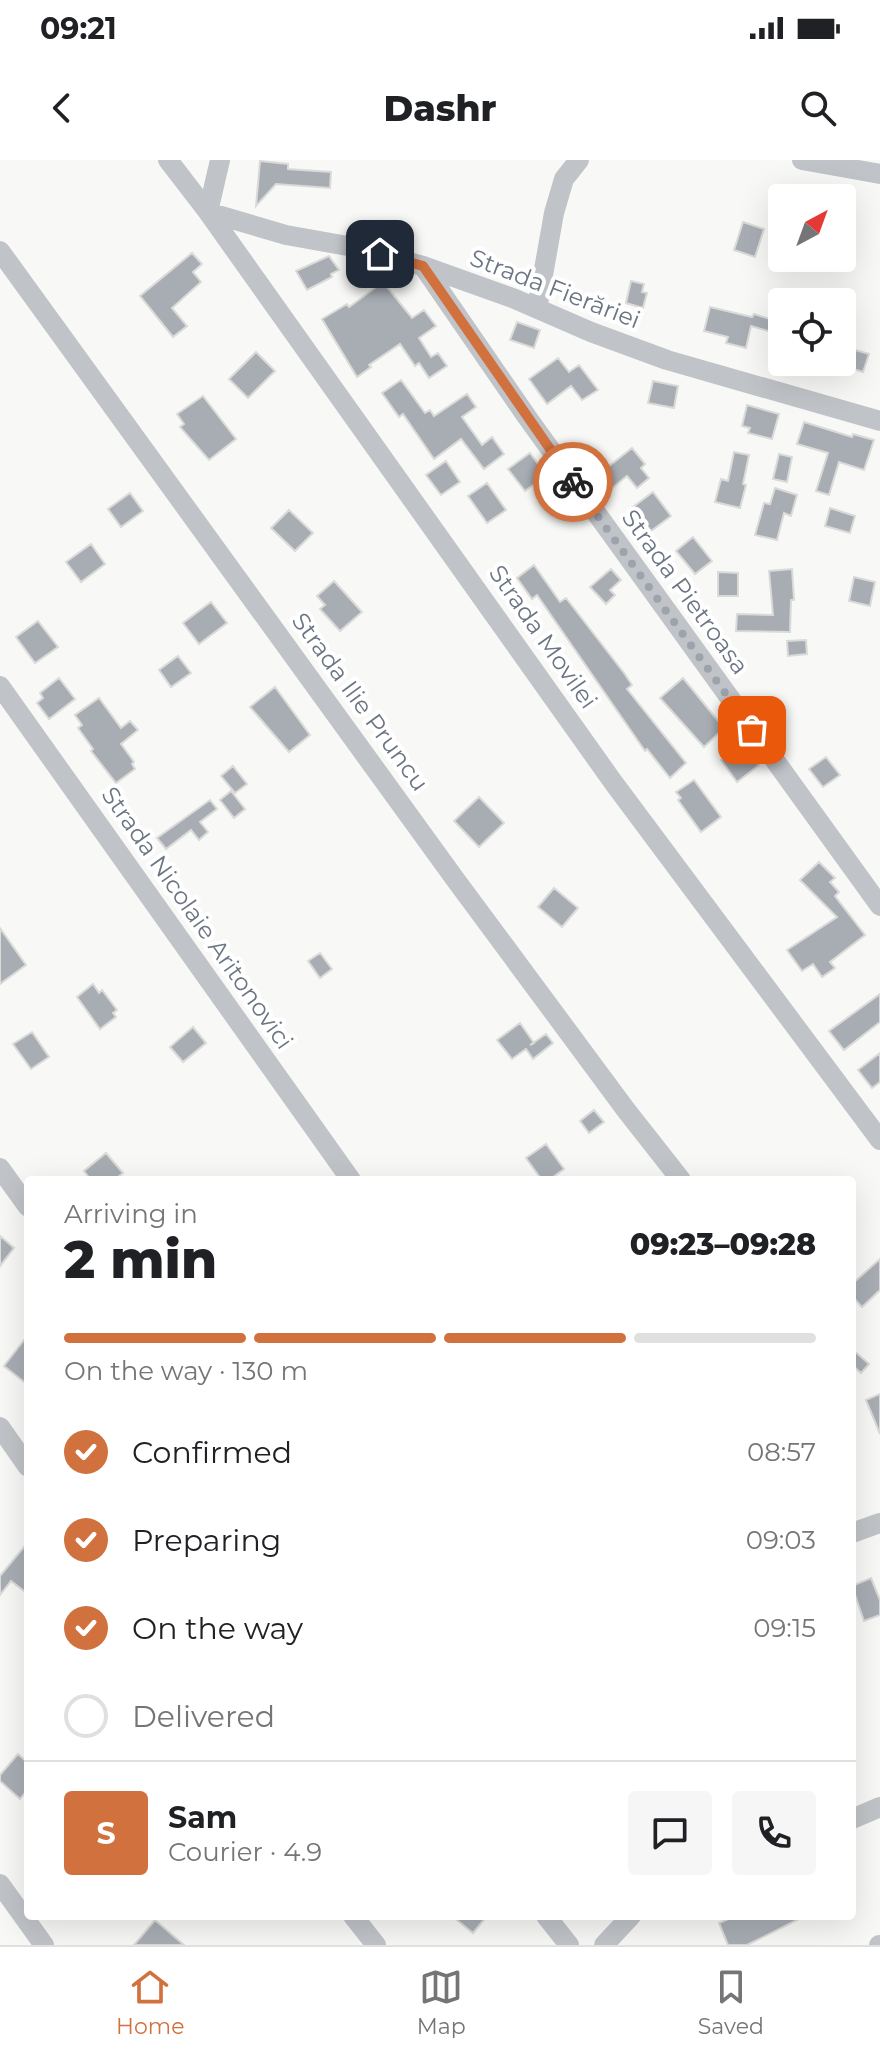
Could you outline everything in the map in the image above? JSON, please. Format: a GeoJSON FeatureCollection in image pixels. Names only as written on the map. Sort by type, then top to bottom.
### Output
{"type":"FeatureCollection","features":[{"type":"Feature","properties":{"kind":"street","name":"Strada Movilei"},"geometry":{"type":"LineString","coordinates":[[168,160],[613,782],[880,1140]]}},
{"type":"Feature","properties":{"kind":"street"},"geometry":{"type":"LineString","coordinates":[[208,212],[220,160]]}},
{"type":"Feature","properties":{"kind":"street"},"geometry":{"type":"LineString","coordinates":[[537,309],[554,213],[564,179],[579,160]]}},
{"type":"Feature","properties":{"kind":"street"},"geometry":{"type":"LineString","coordinates":[[802,160],[880,174]]}},
{"type":"Feature","properties":{"kind":"street","name":"Strada Fierăriei"},"geometry":{"type":"LineString","coordinates":[[208,212],[286,235],[359,248],[423,266],[667,360],[880,421]]}},
{"type":"Feature","properties":{"kind":"street","name":"Strada Ilie Pruncu"},"geometry":{"type":"LineString","coordinates":[[0,251],[455,879],[678,1176]]}},
{"type":"Feature","properties":{"kind":"street","name":"Strada Pietroasa"},"geometry":{"type":"LineString","coordinates":[[423,266],[527,417],[880,906]]}},
{"type":"Feature","properties":{"kind":"street","name":"Strada Nicolaie Aritonovici"},"geometry":{"type":"LineString","coordinates":[[0,686],[348,1176]]}},
{"type":"Feature","properties":{"kind":"street"},"geometry":{"type":"LineString","coordinates":[[0,1168],[24,1201]]}},
{"type":"Feature","properties":{"kind":"street"},"geometry":{"type":"LineString","coordinates":[[0,1427],[24,1461]]}},
{"type":"Feature","properties":{"kind":"street"},"geometry":{"type":"LineString","coordinates":[[856,1532],[880,1523]]}},
{"type":"Feature","properties":{"kind":"street"},"geometry":{"type":"LineString","coordinates":[[856,1817],[880,1807]]}},
{"type":"Feature","properties":{"kind":"street"},"geometry":{"type":"LineString","coordinates":[[0,1884],[24,1917]]}},
{"type":"Feature","properties":{"kind":"street"},"geometry":{"type":"LineString","coordinates":[[26,1920],[44,1945]]}},
{"type":"Feature","properties":{"kind":"street"},"geometry":{"type":"LineString","coordinates":[[356,1920],[376,1945]]}},
{"type":"Feature","properties":{"kind":"street"},"geometry":{"type":"LineString","coordinates":[[549,1920],[569,1945]]}},
{"type":"Feature","properties":{"kind":"street"},"geometry":{"type":"LineString","coordinates":[[604,1945],[627,1920]]}},
{"type":"Feature","properties":{"kind":"building"},"geometry":{"type":"Polygon","coordinates":[[[260,161],[288,164],[288,169],[331,172],[330,188],[276,184],[256,206],[260,161]]]}},
{"type":"Feature","properties":{"kind":"building"},"geometry":{"type":"Polygon","coordinates":[[[743,222],[764,229],[755,257],[734,250],[743,222]]]}},
{"type":"Feature","properties":{"kind":"building"},"geometry":{"type":"Polygon","coordinates":[[[192,253],[202,264],[193,272],[201,282],[172,308],[187,326],[173,337],[140,296],[192,253]]]}},
{"type":"Feature","properties":{"kind":"building"},"geometry":{"type":"Polygon","coordinates":[[[329,256],[339,270],[307,290],[296,271],[329,256]]]}},
{"type":"Feature","properties":{"kind":"building"},"geometry":{"type":"Polygon","coordinates":[[[631,281],[644,284],[642,292],[647,293],[643,308],[626,303],[631,281]]]}},
{"type":"Feature","properties":{"kind":"building"},"geometry":{"type":"Polygon","coordinates":[[[383,282],[412,318],[424,310],[436,326],[419,338],[431,357],[438,353],[447,366],[429,378],[419,363],[415,366],[400,344],[357,377],[322,319],[347,304],[349,307],[383,282]]]}},
{"type":"Feature","properties":{"kind":"building"},"geometry":{"type":"Polygon","coordinates":[[[710,307],[768,318],[768,331],[751,326],[746,348],[726,343],[728,337],[704,331],[710,307]]]}},
{"type":"Feature","properties":{"kind":"building"},"geometry":{"type":"Polygon","coordinates":[[[517,322],[540,330],[534,348],[510,340],[517,322]]]}},
{"type":"Feature","properties":{"kind":"building"},"geometry":{"type":"Polygon","coordinates":[[[856,350],[869,354],[863,372],[856,370],[856,350]]]}},
{"type":"Feature","properties":{"kind":"building"},"geometry":{"type":"Polygon","coordinates":[[[256,352],[275,371],[248,398],[229,379],[256,352]]]}},
{"type":"Feature","properties":{"kind":"building"},"geometry":{"type":"Polygon","coordinates":[[[558,358],[569,372],[579,365],[598,390],[582,400],[571,386],[547,404],[529,379],[558,358]]]}},
{"type":"Feature","properties":{"kind":"building"},"geometry":{"type":"Polygon","coordinates":[[[401,380],[425,413],[430,410],[434,416],[467,394],[476,407],[462,417],[482,445],[492,437],[504,454],[484,469],[461,439],[434,459],[403,414],[399,417],[382,393],[401,380]]]}},
{"type":"Feature","properties":{"kind":"building"},"geometry":{"type":"Polygon","coordinates":[[[653,381],[678,386],[674,408],[648,403],[653,381]]]}},
{"type":"Feature","properties":{"kind":"building"},"geometry":{"type":"Polygon","coordinates":[[[203,396],[236,439],[209,460],[180,427],[184,424],[177,414],[203,396]]]}},
{"type":"Feature","properties":{"kind":"building"},"geometry":{"type":"Polygon","coordinates":[[[747,405],[779,414],[772,439],[748,433],[750,428],[742,426],[747,405]]]}},
{"type":"Feature","properties":{"kind":"building"},"geometry":{"type":"Polygon","coordinates":[[[804,422],[852,437],[853,434],[874,440],[864,470],[839,462],[829,495],[816,491],[828,453],[797,444],[804,422]]]}},
{"type":"Feature","properties":{"kind":"building"},"geometry":{"type":"Polygon","coordinates":[[[632,448],[645,464],[641,468],[649,478],[637,488],[627,476],[601,497],[585,475],[604,460],[609,466],[632,448]]]}},
{"type":"Feature","properties":{"kind":"building"},"geometry":{"type":"Polygon","coordinates":[[[734,452],[749,455],[740,508],[715,502],[721,479],[728,481],[734,452]]]}},
{"type":"Feature","properties":{"kind":"building"},"geometry":{"type":"Polygon","coordinates":[[[530,453],[546,475],[525,491],[508,469],[530,453]]]}},
{"type":"Feature","properties":{"kind":"building"},"geometry":{"type":"Polygon","coordinates":[[[779,454],[792,457],[787,482],[773,479],[779,454]]]}},
{"type":"Feature","properties":{"kind":"building"},"geometry":{"type":"Polygon","coordinates":[[[446,461],[460,482],[441,495],[426,475],[446,461]]]}},
{"type":"Feature","properties":{"kind":"building"},"geometry":{"type":"Polygon","coordinates":[[[487,483],[506,510],[487,523],[468,496],[487,483]]]}},
{"type":"Feature","properties":{"kind":"building"},"geometry":{"type":"Polygon","coordinates":[[[775,488],[797,495],[791,516],[784,513],[777,540],[755,535],[764,503],[770,504],[775,488]]]}},
{"type":"Feature","properties":{"kind":"building"},"geometry":{"type":"Polygon","coordinates":[[[653,492],[671,516],[651,531],[633,507],[653,492]]]}},
{"type":"Feature","properties":{"kind":"building"},"geometry":{"type":"Polygon","coordinates":[[[130,493],[143,511],[121,527],[108,509],[130,493]]]}},
{"type":"Feature","properties":{"kind":"building"},"geometry":{"type":"Polygon","coordinates":[[[830,508],[855,516],[850,533],[825,526],[830,508]]]}},
{"type":"Feature","properties":{"kind":"building"},"geometry":{"type":"Polygon","coordinates":[[[289,510],[313,533],[295,551],[271,528],[289,510]]]}},
{"type":"Feature","properties":{"kind":"building"},"geometry":{"type":"Polygon","coordinates":[[[693,537],[712,561],[695,574],[676,551],[693,537]]]}},
{"type":"Feature","properties":{"kind":"building"},"geometry":{"type":"Polygon","coordinates":[[[91,544],[105,564],[81,582],[66,562],[91,544]]]}},
{"type":"Feature","properties":{"kind":"building"},"geometry":{"type":"Polygon","coordinates":[[[534,565],[560,602],[566,598],[624,673],[632,685],[627,689],[686,763],[670,778],[647,749],[645,751],[537,595],[532,599],[517,578],[534,565]]]}},
{"type":"Feature","properties":{"kind":"building"},"geometry":{"type":"Polygon","coordinates":[[[611,569],[621,580],[610,590],[615,595],[606,604],[590,587],[611,569]]]}},
{"type":"Feature","properties":{"kind":"building"},"geometry":{"type":"Polygon","coordinates":[[[792,569],[794,600],[791,600],[790,632],[736,631],[737,614],[773,615],[769,571],[792,569]]]}},
{"type":"Feature","properties":{"kind":"building"},"geometry":{"type":"Polygon","coordinates":[[[718,572],[738,573],[738,596],[718,596],[718,572]]]}},
{"type":"Feature","properties":{"kind":"building"},"geometry":{"type":"Polygon","coordinates":[[[854,577],[875,582],[870,606],[849,601],[854,577]]]}},
{"type":"Feature","properties":{"kind":"building"},"geometry":{"type":"Polygon","coordinates":[[[334,581],[362,612],[340,631],[320,609],[325,605],[317,596],[334,581]]]}},
{"type":"Feature","properties":{"kind":"building"},"geometry":{"type":"Polygon","coordinates":[[[211,602],[227,623],[199,644],[183,623],[211,602]]]}},
{"type":"Feature","properties":{"kind":"building"},"geometry":{"type":"Polygon","coordinates":[[[38,621],[58,647],[35,663],[16,637],[38,621]]]}},
{"type":"Feature","properties":{"kind":"building"},"geometry":{"type":"Polygon","coordinates":[[[806,640],[807,654],[788,656],[787,641],[806,640]]]}},
{"type":"Feature","properties":{"kind":"building"},"geometry":{"type":"Polygon","coordinates":[[[178,656],[191,673],[171,687],[159,670],[178,656]]]}},
{"type":"Feature","properties":{"kind":"building"},"geometry":{"type":"Polygon","coordinates":[[[59,678],[75,699],[49,719],[37,703],[43,698],[40,693],[59,678]]]}},
{"type":"Feature","properties":{"kind":"building"},"geometry":{"type":"Polygon","coordinates":[[[683,678],[724,728],[704,747],[660,698],[683,678]]]}},
{"type":"Feature","properties":{"kind":"building"},"geometry":{"type":"Polygon","coordinates":[[[275,687],[310,735],[289,752],[250,707],[275,687]]]}},
{"type":"Feature","properties":{"kind":"building"},"geometry":{"type":"Polygon","coordinates":[[[99,698],[121,728],[130,721],[138,730],[121,744],[134,762],[135,769],[116,783],[91,751],[93,749],[78,728],[82,725],[75,715],[99,698]]]}},
{"type":"Feature","properties":{"kind":"building"},"geometry":{"type":"Polygon","coordinates":[[[743,744],[759,765],[737,782],[721,760],[743,744]]]}},
{"type":"Feature","properties":{"kind":"building"},"geometry":{"type":"Polygon","coordinates":[[[826,757],[840,775],[823,787],[809,769],[826,757]]]}},
{"type":"Feature","properties":{"kind":"building"},"geometry":{"type":"Polygon","coordinates":[[[233,766],[247,784],[235,793],[221,776],[233,766]]]}},
{"type":"Feature","properties":{"kind":"building"},"geometry":{"type":"Polygon","coordinates":[[[694,780],[721,817],[701,832],[678,800],[681,798],[676,792],[694,780]]]}},
{"type":"Feature","properties":{"kind":"building"},"geometry":{"type":"Polygon","coordinates":[[[231,791],[245,809],[234,818],[220,800],[231,791]]]}},
{"type":"Feature","properties":{"kind":"building"},"geometry":{"type":"Polygon","coordinates":[[[479,797],[504,823],[479,847],[454,821],[479,797]]]}},
{"type":"Feature","properties":{"kind":"building"},"geometry":{"type":"Polygon","coordinates":[[[210,800],[217,809],[200,822],[208,832],[199,840],[191,830],[166,849],[157,838],[210,800]]]}},
{"type":"Feature","properties":{"kind":"building"},"geometry":{"type":"Polygon","coordinates":[[[819,862],[835,878],[830,882],[839,892],[835,896],[865,935],[830,962],[835,968],[822,977],[813,964],[802,971],[787,950],[837,917],[800,880],[819,862]]]}},
{"type":"Feature","properties":{"kind":"building"},"geometry":{"type":"Polygon","coordinates":[[[554,888],[578,908],[562,927],[538,907],[554,888]]]}},
{"type":"Feature","properties":{"kind":"building"},"geometry":{"type":"Polygon","coordinates":[[[0,928],[26,965],[0,984],[0,928]]]}},
{"type":"Feature","properties":{"kind":"building"},"geometry":{"type":"Polygon","coordinates":[[[320,953],[332,969],[320,978],[308,961],[320,953]]]}},
{"type":"Feature","properties":{"kind":"building"},"geometry":{"type":"Polygon","coordinates":[[[93,984],[99,993],[102,990],[117,1010],[113,1013],[116,1017],[100,1029],[77,997],[93,984]]]}},
{"type":"Feature","properties":{"kind":"building"},"geometry":{"type":"Polygon","coordinates":[[[880,994],[880,1022],[844,1050],[829,1031],[880,994]]]}},
{"type":"Feature","properties":{"kind":"building"},"geometry":{"type":"Polygon","coordinates":[[[520,1023],[534,1042],[546,1034],[553,1043],[533,1059],[526,1049],[512,1059],[497,1040],[520,1023]]]}},
{"type":"Feature","properties":{"kind":"building"},"geometry":{"type":"Polygon","coordinates":[[[193,1027],[206,1043],[183,1062],[170,1047],[193,1027]]]}},
{"type":"Feature","properties":{"kind":"building"},"geometry":{"type":"Polygon","coordinates":[[[32,1032],[49,1057],[31,1069],[13,1044],[32,1032]]]}},
{"type":"Feature","properties":{"kind":"building"},"geometry":{"type":"Polygon","coordinates":[[[880,1053],[880,1082],[872,1088],[858,1070],[880,1053]]]}},
{"type":"Feature","properties":{"kind":"building"},"geometry":{"type":"Polygon","coordinates":[[[594,1110],[604,1122],[589,1133],[580,1121],[594,1110]]]}},
{"type":"Feature","properties":{"kind":"building"},"geometry":{"type":"Polygon","coordinates":[[[546,1144],[564,1169],[554,1176],[539,1176],[526,1158],[546,1144]]]}},
{"type":"Feature","properties":{"kind":"building"},"geometry":{"type":"Polygon","coordinates":[[[106,1153],[123,1173],[119,1176],[88,1176],[84,1171],[106,1153]]]}},
{"type":"Feature","properties":{"kind":"building"},"geometry":{"type":"Polygon","coordinates":[[[0,1236],[14,1248],[0,1266],[0,1236]]]}},
{"type":"Feature","properties":{"kind":"building"},"geometry":{"type":"Polygon","coordinates":[[[880,1259],[880,1290],[862,1307],[856,1300],[856,1280],[880,1259]]]}},
{"type":"Feature","properties":{"kind":"building"},"geometry":{"type":"Polygon","coordinates":[[[24,1340],[24,1382],[4,1366],[24,1340]]]}},
{"type":"Feature","properties":{"kind":"building"},"geometry":{"type":"Polygon","coordinates":[[[856,1353],[869,1364],[861,1373],[856,1369],[856,1353]]]}},
{"type":"Feature","properties":{"kind":"building"},"geometry":{"type":"Polygon","coordinates":[[[880,1394],[880,1434],[866,1400],[880,1394]]]}},
{"type":"Feature","properties":{"kind":"building"},"geometry":{"type":"Polygon","coordinates":[[[24,1547],[24,1591],[11,1581],[0,1595],[0,1576],[24,1547]]]}},
{"type":"Feature","properties":{"kind":"building"},"geometry":{"type":"Polygon","coordinates":[[[871,1578],[880,1600],[880,1615],[864,1621],[856,1598],[856,1584],[871,1578]]]}},
{"type":"Feature","properties":{"kind":"building"},"geometry":{"type":"Polygon","coordinates":[[[18,1754],[24,1759],[24,1794],[20,1799],[0,1781],[0,1775],[18,1754]]]}},
{"type":"Feature","properties":{"kind":"building"},"geometry":{"type":"Polygon","coordinates":[[[155,1920],[184,1945],[134,1945],[155,1920]]]}},
{"type":"Feature","properties":{"kind":"building"},"geometry":{"type":"Polygon","coordinates":[[[457,1920],[484,1920],[473,1933],[457,1920]]]}},
{"type":"Feature","properties":{"kind":"building"},"geometry":{"type":"Polygon","coordinates":[[[726,1920],[797,1920],[747,1945],[728,1945],[719,1923],[726,1920]]]}},
{"type":"Feature","properties":{"kind":"way so far"},"geometry":{"type":"LineString","coordinates":[[573,482],[752,730]]}},
{"type":"Feature","properties":{"kind":"route"},"geometry":{"type":"LineString","coordinates":[[380,254],[423,266],[573,482]]}}]}
